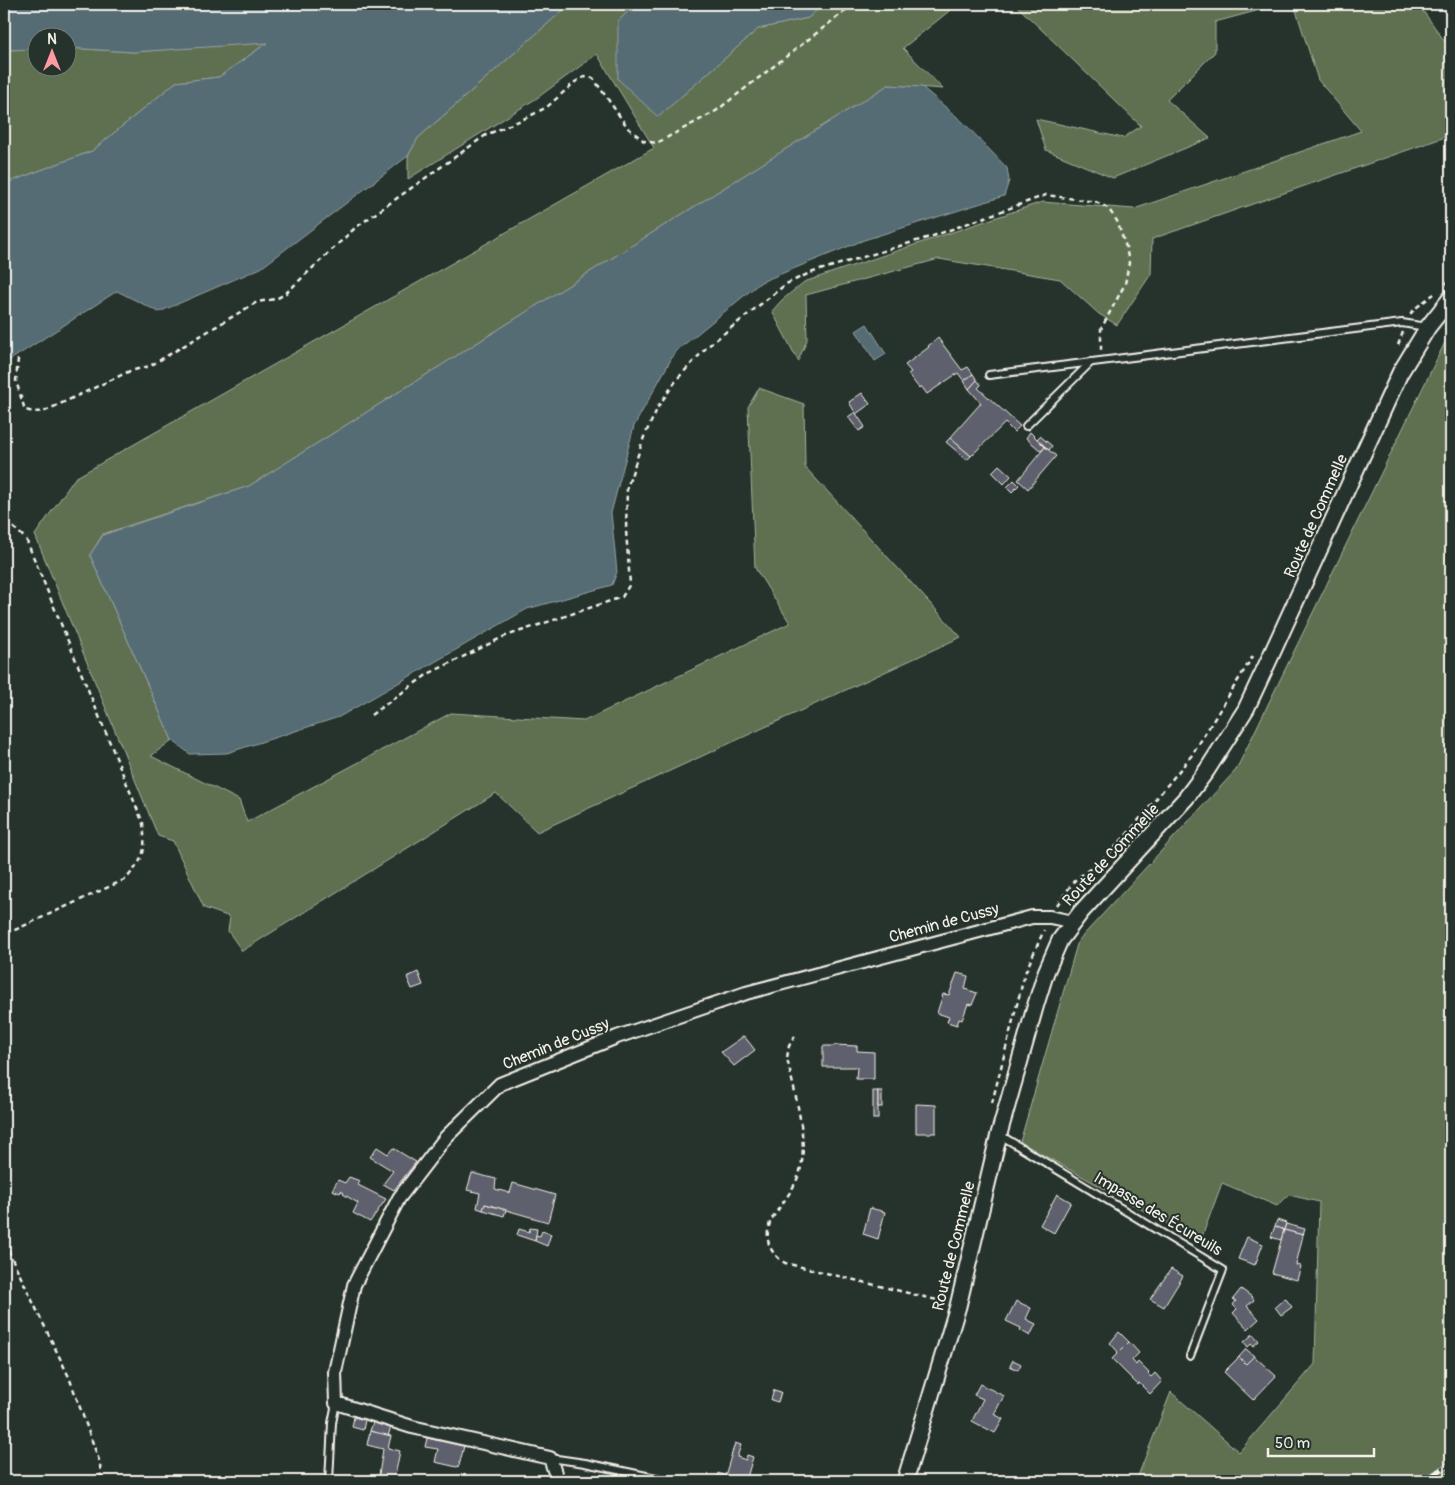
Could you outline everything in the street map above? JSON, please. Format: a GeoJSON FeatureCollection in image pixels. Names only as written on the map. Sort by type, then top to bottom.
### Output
{"type":"FeatureCollection","features":[{"type":"Feature","properties":{"kind":"street","name":"Route de Commelle"},"geometry":{"type":"LineString","coordinates":[[905,1481],[958,1306],[999,1134],[1036,1004],[1046,972],[1060,940],[1073,922],[1186,798],[1207,770],[1246,709],[1400,373],[1447,293]]}},
{"type":"Feature","properties":{"kind":"street","name":"Chemin de Cussy"},"geometry":{"type":"LineString","coordinates":[[336,1403],[336,1372],[354,1285],[399,1198],[446,1138],[500,1084],[617,1036],[746,993],[1032,917],[1050,917],[1073,922]]}},
{"type":"Feature","properties":{"kind":"street"},"geometry":{"type":"LineString","coordinates":[[336,1403],[412,1427],[550,1458],[556,1473],[556,1481]]}},
{"type":"Feature","properties":{"kind":"lane"},"geometry":{"type":"LineString","coordinates":[[988,375],[1402,323],[1428,328]]}},
{"type":"Feature","properties":{"kind":"lane"},"geometry":{"type":"LineString","coordinates":[[1026,426],[1091,362]]}},
{"type":"Feature","properties":{"kind":"lane","name":"Impasse des Écureuils"},"geometry":{"type":"LineString","coordinates":[[999,1134],[1223,1270],[1190,1356]]}},
{"type":"Feature","properties":{"kind":"lane"},"geometry":{"type":"LineString","coordinates":[[330,1481],[332,1423],[336,1403]]}},
{"type":"Feature","properties":{"kind":"lane"},"geometry":{"type":"LineString","coordinates":[[550,1458],[585,1463],[670,1481]]}},
{"type":"Feature","properties":{"kind":"path"},"geometry":{"type":"LineString","coordinates":[[18,359],[16,382],[26,410],[34,412],[44,411],[130,371],[150,366],[257,302],[276,299],[284,294],[355,228],[486,135],[547,107],[584,77],[593,78],[628,128],[644,141],[657,143],[716,111],[854,4]]}},
{"type":"Feature","properties":{"kind":"path"},"geometry":{"type":"LineString","coordinates":[[371,715],[428,674],[503,637],[622,598],[630,584],[626,530],[627,488],[644,437],[659,405],[678,378],[707,347],[786,284],[810,273],[933,236],[1046,195],[1096,202],[1108,208],[1117,221],[1126,247],[1129,263],[1125,284],[1101,329],[1101,361]]}},
{"type":"Feature","properties":{"kind":"path"},"geometry":{"type":"LineString","coordinates":[[1447,293],[1451,279]]}},
{"type":"Feature","properties":{"kind":"path"},"geometry":{"type":"LineString","coordinates":[[1395,352],[1403,334],[1402,323],[1417,307],[1437,292]]}},
{"type":"Feature","properties":{"kind":"path"},"geometry":{"type":"LineString","coordinates":[[4,527],[13,527],[26,538],[143,823],[145,844],[140,862],[126,879],[4,935]]}},
{"type":"Feature","properties":{"kind":"path"},"geometry":{"type":"LineString","coordinates":[[993,1110],[992,1102],[1025,973],[1050,917],[1074,881],[1108,855],[1192,755],[1253,656]]}},
{"type":"Feature","properties":{"kind":"path"},"geometry":{"type":"LineString","coordinates":[[795,1036],[789,1046],[787,1058],[804,1144],[798,1176],[768,1227],[770,1247],[775,1256],[785,1263],[958,1306]]}},
{"type":"Feature","properties":{"kind":"path"},"geometry":{"type":"LineString","coordinates":[[4,1242],[69,1377],[100,1463],[102,1481]]}},
{"type":"Feature","properties":{"kind":"green space"},"geometry":{"type":"Polygon","coordinates":[[[570,4],[636,4],[618,21],[658,117],[758,29],[808,18],[824,4],[958,4],[903,48],[943,89],[888,85],[249,486],[103,534],[90,555],[172,740],[151,756],[239,800],[247,822],[451,713],[584,721],[790,623],[755,568],[748,407],[759,388],[804,404],[805,467],[961,637],[537,832],[496,793],[242,951],[228,931],[230,917],[204,908],[173,841],[158,836],[35,535],[75,478],[654,148],[597,54],[537,98],[408,179],[408,156],[418,138],[570,4]]]}},
{"type":"Feature","properties":{"kind":"green space"},"geometry":{"type":"Polygon","coordinates":[[[1015,4],[1282,4],[1215,22],[1215,52],[1167,100],[1210,138],[1113,178],[1046,150],[1036,119],[1123,138],[1141,126],[1015,4]]]}},
{"type":"Feature","properties":{"kind":"green space"},"geometry":{"type":"Polygon","coordinates":[[[1294,4],[1418,4],[1451,50],[1451,135],[1152,239],[1151,274],[1117,325],[1099,314],[1060,279],[939,259],[806,295],[807,340],[798,361],[772,311],[804,282],[1042,202],[1134,209],[1361,131],[1318,80],[1294,4]]]}},
{"type":"Feature","properties":{"kind":"green space"},"geometry":{"type":"Polygon","coordinates":[[[268,42],[219,77],[176,82],[92,151],[4,184],[4,50],[28,49],[28,78],[78,78],[78,49],[133,52],[268,42]]]}},
{"type":"Feature","properties":{"kind":"green space"},"geometry":{"type":"Polygon","coordinates":[[[1451,330],[1451,1481],[1136,1481],[1171,1392],[1239,1452],[1315,1364],[1319,1202],[1289,1195],[1277,1206],[1222,1183],[1200,1242],[1020,1142],[1078,941],[1236,770],[1451,330]]]}},
{"type":"Feature","properties":{"kind":"water"},"geometry":{"type":"Polygon","coordinates":[[[4,4],[570,4],[418,138],[408,156],[261,268],[159,312],[117,291],[4,364],[4,184],[92,151],[176,82],[219,77],[267,43],[133,52],[78,49],[78,28],[28,28],[28,49],[4,50],[4,4]]]}},
{"type":"Feature","properties":{"kind":"water"},"geometry":{"type":"Polygon","coordinates":[[[636,4],[824,4],[808,18],[758,29],[658,117],[618,79],[618,21],[636,4]]]}},
{"type":"Feature","properties":{"kind":"water"},"geometry":{"type":"Polygon","coordinates":[[[888,85],[922,87],[964,123],[1007,168],[1009,181],[1004,196],[864,240],[761,282],[675,352],[634,426],[611,513],[617,572],[612,585],[527,609],[339,717],[227,753],[190,754],[172,740],[90,555],[103,535],[249,486],[888,85]]]}},
{"type":"Feature","properties":{"kind":"water"},"geometry":{"type":"Polygon","coordinates":[[[867,324],[886,354],[875,361],[856,331],[867,324]]]}},
{"type":"Feature","properties":{"kind":"building"},"geometry":{"type":"Polygon","coordinates":[[[938,338],[962,370],[968,367],[973,374],[964,381],[958,373],[927,394],[921,386],[919,388],[908,374],[911,372],[905,365],[938,338]]]}},
{"type":"Feature","properties":{"kind":"building"},"geometry":{"type":"Polygon","coordinates":[[[973,374],[977,380],[969,389],[964,381],[973,374]]]}},
{"type":"Feature","properties":{"kind":"building"},"geometry":{"type":"Polygon","coordinates":[[[977,380],[981,385],[978,388],[1020,426],[1014,432],[1005,423],[971,456],[950,438],[981,403],[969,389],[977,380]]]}},
{"type":"Feature","properties":{"kind":"building"},"geometry":{"type":"Polygon","coordinates":[[[862,393],[870,404],[856,414],[849,402],[862,393]]]}},
{"type":"Feature","properties":{"kind":"building"},"geometry":{"type":"Polygon","coordinates":[[[855,412],[865,427],[859,431],[848,417],[855,412]]]}},
{"type":"Feature","properties":{"kind":"building"},"geometry":{"type":"Polygon","coordinates":[[[1030,432],[1045,447],[1041,451],[1026,438],[1030,432]]]}},
{"type":"Feature","properties":{"kind":"building"},"geometry":{"type":"Polygon","coordinates":[[[1040,436],[1052,446],[1049,450],[1037,439],[1040,436]]]}},
{"type":"Feature","properties":{"kind":"building"},"geometry":{"type":"Polygon","coordinates":[[[950,438],[971,456],[967,460],[946,442],[950,438]]]}},
{"type":"Feature","properties":{"kind":"building"},"geometry":{"type":"Polygon","coordinates":[[[1045,447],[1056,456],[1028,489],[1018,480],[1045,447]]]}},
{"type":"Feature","properties":{"kind":"building"},"geometry":{"type":"Polygon","coordinates":[[[999,465],[1011,476],[1004,484],[992,472],[999,465]]]}},
{"type":"Feature","properties":{"kind":"building"},"geometry":{"type":"Polygon","coordinates":[[[1014,480],[1019,485],[1012,492],[1007,487],[1014,480]]]}},
{"type":"Feature","properties":{"kind":"building"},"geometry":{"type":"Polygon","coordinates":[[[418,972],[423,985],[412,989],[407,977],[418,972]]]}},
{"type":"Feature","properties":{"kind":"building"},"geometry":{"type":"Polygon","coordinates":[[[957,973],[968,976],[965,989],[977,993],[972,1005],[968,1004],[962,1020],[959,1019],[957,1025],[947,1022],[949,1017],[937,1013],[943,994],[949,995],[957,973]]]}},
{"type":"Feature","properties":{"kind":"building"},"geometry":{"type":"Polygon","coordinates":[[[744,1036],[755,1050],[734,1066],[721,1052],[744,1036]]]}},
{"type":"Feature","properties":{"kind":"building"},"geometry":{"type":"Polygon","coordinates":[[[823,1046],[857,1046],[857,1051],[874,1052],[874,1079],[856,1079],[857,1067],[823,1067],[823,1046]]]}},
{"type":"Feature","properties":{"kind":"building"},"geometry":{"type":"Polygon","coordinates":[[[873,1091],[878,1091],[878,1119],[873,1119],[873,1091]]]}},
{"type":"Feature","properties":{"kind":"building"},"geometry":{"type":"Polygon","coordinates":[[[878,1091],[882,1091],[882,1107],[878,1107],[878,1091]]]}},
{"type":"Feature","properties":{"kind":"building"},"geometry":{"type":"Polygon","coordinates":[[[916,1104],[936,1105],[936,1133],[916,1133],[916,1104]]]}},
{"type":"Feature","properties":{"kind":"building"},"geometry":{"type":"Polygon","coordinates":[[[377,1147],[388,1154],[393,1148],[416,1162],[394,1190],[383,1184],[393,1171],[370,1157],[377,1147]]]}},
{"type":"Feature","properties":{"kind":"building"},"geometry":{"type":"Polygon","coordinates":[[[472,1173],[496,1179],[495,1189],[510,1193],[513,1183],[555,1195],[548,1222],[485,1204],[483,1210],[477,1208],[480,1193],[467,1190],[472,1173]]]}},
{"type":"Feature","properties":{"kind":"building"},"geometry":{"type":"Polygon","coordinates":[[[349,1177],[360,1181],[358,1185],[386,1199],[370,1222],[353,1213],[358,1203],[341,1191],[340,1193],[332,1190],[338,1180],[345,1183],[349,1177]]]}},
{"type":"Feature","properties":{"kind":"building"},"geometry":{"type":"Polygon","coordinates":[[[1057,1194],[1071,1202],[1054,1233],[1040,1225],[1057,1194]]]}},
{"type":"Feature","properties":{"kind":"building"},"geometry":{"type":"Polygon","coordinates":[[[485,1204],[506,1210],[504,1216],[483,1210],[485,1204]]]}},
{"type":"Feature","properties":{"kind":"building"},"geometry":{"type":"Polygon","coordinates":[[[870,1208],[885,1212],[878,1239],[863,1234],[870,1208]]]}},
{"type":"Feature","properties":{"kind":"building"},"geometry":{"type":"Polygon","coordinates":[[[1277,1220],[1286,1223],[1284,1230],[1275,1226],[1277,1220]]]}},
{"type":"Feature","properties":{"kind":"building"},"geometry":{"type":"Polygon","coordinates":[[[1286,1224],[1305,1229],[1303,1235],[1284,1230],[1286,1224]]]}},
{"type":"Feature","properties":{"kind":"building"},"geometry":{"type":"Polygon","coordinates":[[[1275,1226],[1284,1230],[1281,1240],[1271,1237],[1275,1226]]]}},
{"type":"Feature","properties":{"kind":"building"},"geometry":{"type":"Polygon","coordinates":[[[530,1228],[537,1229],[535,1241],[517,1235],[519,1229],[529,1232],[530,1228]]]}},
{"type":"Feature","properties":{"kind":"building"},"geometry":{"type":"Polygon","coordinates":[[[1284,1230],[1303,1235],[1296,1265],[1301,1266],[1297,1280],[1272,1273],[1284,1230]]]}},
{"type":"Feature","properties":{"kind":"building"},"geometry":{"type":"Polygon","coordinates":[[[542,1231],[551,1234],[547,1246],[535,1241],[536,1235],[540,1236],[542,1231]]]}},
{"type":"Feature","properties":{"kind":"building"},"geometry":{"type":"Polygon","coordinates":[[[1247,1237],[1263,1244],[1255,1265],[1238,1259],[1247,1237]]]}},
{"type":"Feature","properties":{"kind":"building"},"geometry":{"type":"Polygon","coordinates":[[[1171,1269],[1183,1276],[1164,1307],[1150,1299],[1171,1269]]]}},
{"type":"Feature","properties":{"kind":"building"},"geometry":{"type":"Polygon","coordinates":[[[1241,1289],[1254,1300],[1247,1306],[1259,1319],[1248,1329],[1233,1313],[1237,1309],[1233,1305],[1236,1301],[1233,1299],[1241,1289]]]}},
{"type":"Feature","properties":{"kind":"building"},"geometry":{"type":"Polygon","coordinates":[[[1285,1298],[1292,1307],[1281,1315],[1275,1307],[1285,1298]]]}},
{"type":"Feature","properties":{"kind":"building"},"geometry":{"type":"Polygon","coordinates":[[[1016,1301],[1031,1308],[1026,1319],[1036,1324],[1030,1336],[1020,1330],[1021,1328],[1006,1321],[1016,1301]]]}},
{"type":"Feature","properties":{"kind":"building"},"geometry":{"type":"Polygon","coordinates":[[[1119,1332],[1129,1342],[1119,1353],[1110,1343],[1119,1332]]]}},
{"type":"Feature","properties":{"kind":"building"},"geometry":{"type":"Polygon","coordinates":[[[1253,1334],[1259,1341],[1253,1346],[1251,1344],[1248,1347],[1244,1342],[1253,1334]]]}},
{"type":"Feature","properties":{"kind":"building"},"geometry":{"type":"Polygon","coordinates":[[[1129,1342],[1139,1353],[1132,1360],[1136,1365],[1138,1362],[1151,1377],[1155,1373],[1162,1381],[1150,1394],[1139,1383],[1138,1385],[1112,1359],[1129,1342]]]}},
{"type":"Feature","properties":{"kind":"building"},"geometry":{"type":"Polygon","coordinates":[[[1246,1349],[1254,1356],[1246,1364],[1239,1357],[1246,1349]]]}},
{"type":"Feature","properties":{"kind":"building"},"geometry":{"type":"Polygon","coordinates":[[[1254,1356],[1276,1376],[1253,1400],[1224,1372],[1239,1357],[1246,1364],[1254,1356]]]}},
{"type":"Feature","properties":{"kind":"building"},"geometry":{"type":"Polygon","coordinates":[[[1013,1360],[1021,1364],[1018,1370],[1010,1366],[1013,1360]]]}},
{"type":"Feature","properties":{"kind":"building"},"geometry":{"type":"Polygon","coordinates":[[[980,1384],[1004,1396],[994,1414],[1003,1419],[995,1433],[972,1421],[983,1399],[974,1395],[980,1384]]]}},
{"type":"Feature","properties":{"kind":"building"},"geometry":{"type":"Polygon","coordinates":[[[774,1390],[781,1392],[778,1402],[771,1400],[774,1390]]]}},
{"type":"Feature","properties":{"kind":"building"},"geometry":{"type":"Polygon","coordinates":[[[354,1417],[365,1420],[363,1430],[352,1427],[354,1417]]]}},
{"type":"Feature","properties":{"kind":"building"},"geometry":{"type":"Polygon","coordinates":[[[373,1422],[391,1427],[388,1436],[370,1431],[373,1422]]]}},
{"type":"Feature","properties":{"kind":"building"},"geometry":{"type":"Polygon","coordinates":[[[370,1431],[391,1436],[388,1448],[400,1451],[394,1481],[378,1481],[383,1449],[367,1445],[370,1431]]]}},
{"type":"Feature","properties":{"kind":"building"},"geometry":{"type":"Polygon","coordinates":[[[427,1438],[464,1446],[459,1466],[435,1462],[438,1449],[425,1447],[427,1438]]]}},
{"type":"Feature","properties":{"kind":"building"},"geometry":{"type":"Polygon","coordinates":[[[735,1443],[741,1445],[737,1457],[746,1460],[747,1455],[753,1457],[746,1481],[716,1481],[718,1473],[725,1476],[735,1443]]]}},
{"type":"Feature","properties":{"kind":"railway"},"geometry":{"type":"LineString","coordinates":[[1424,1481],[1451,1463]]}},
{"type":"Feature","properties":{"kind":"railway"},"geometry":{"type":"LineString","coordinates":[[1441,1481],[1451,1474]]}}]}
